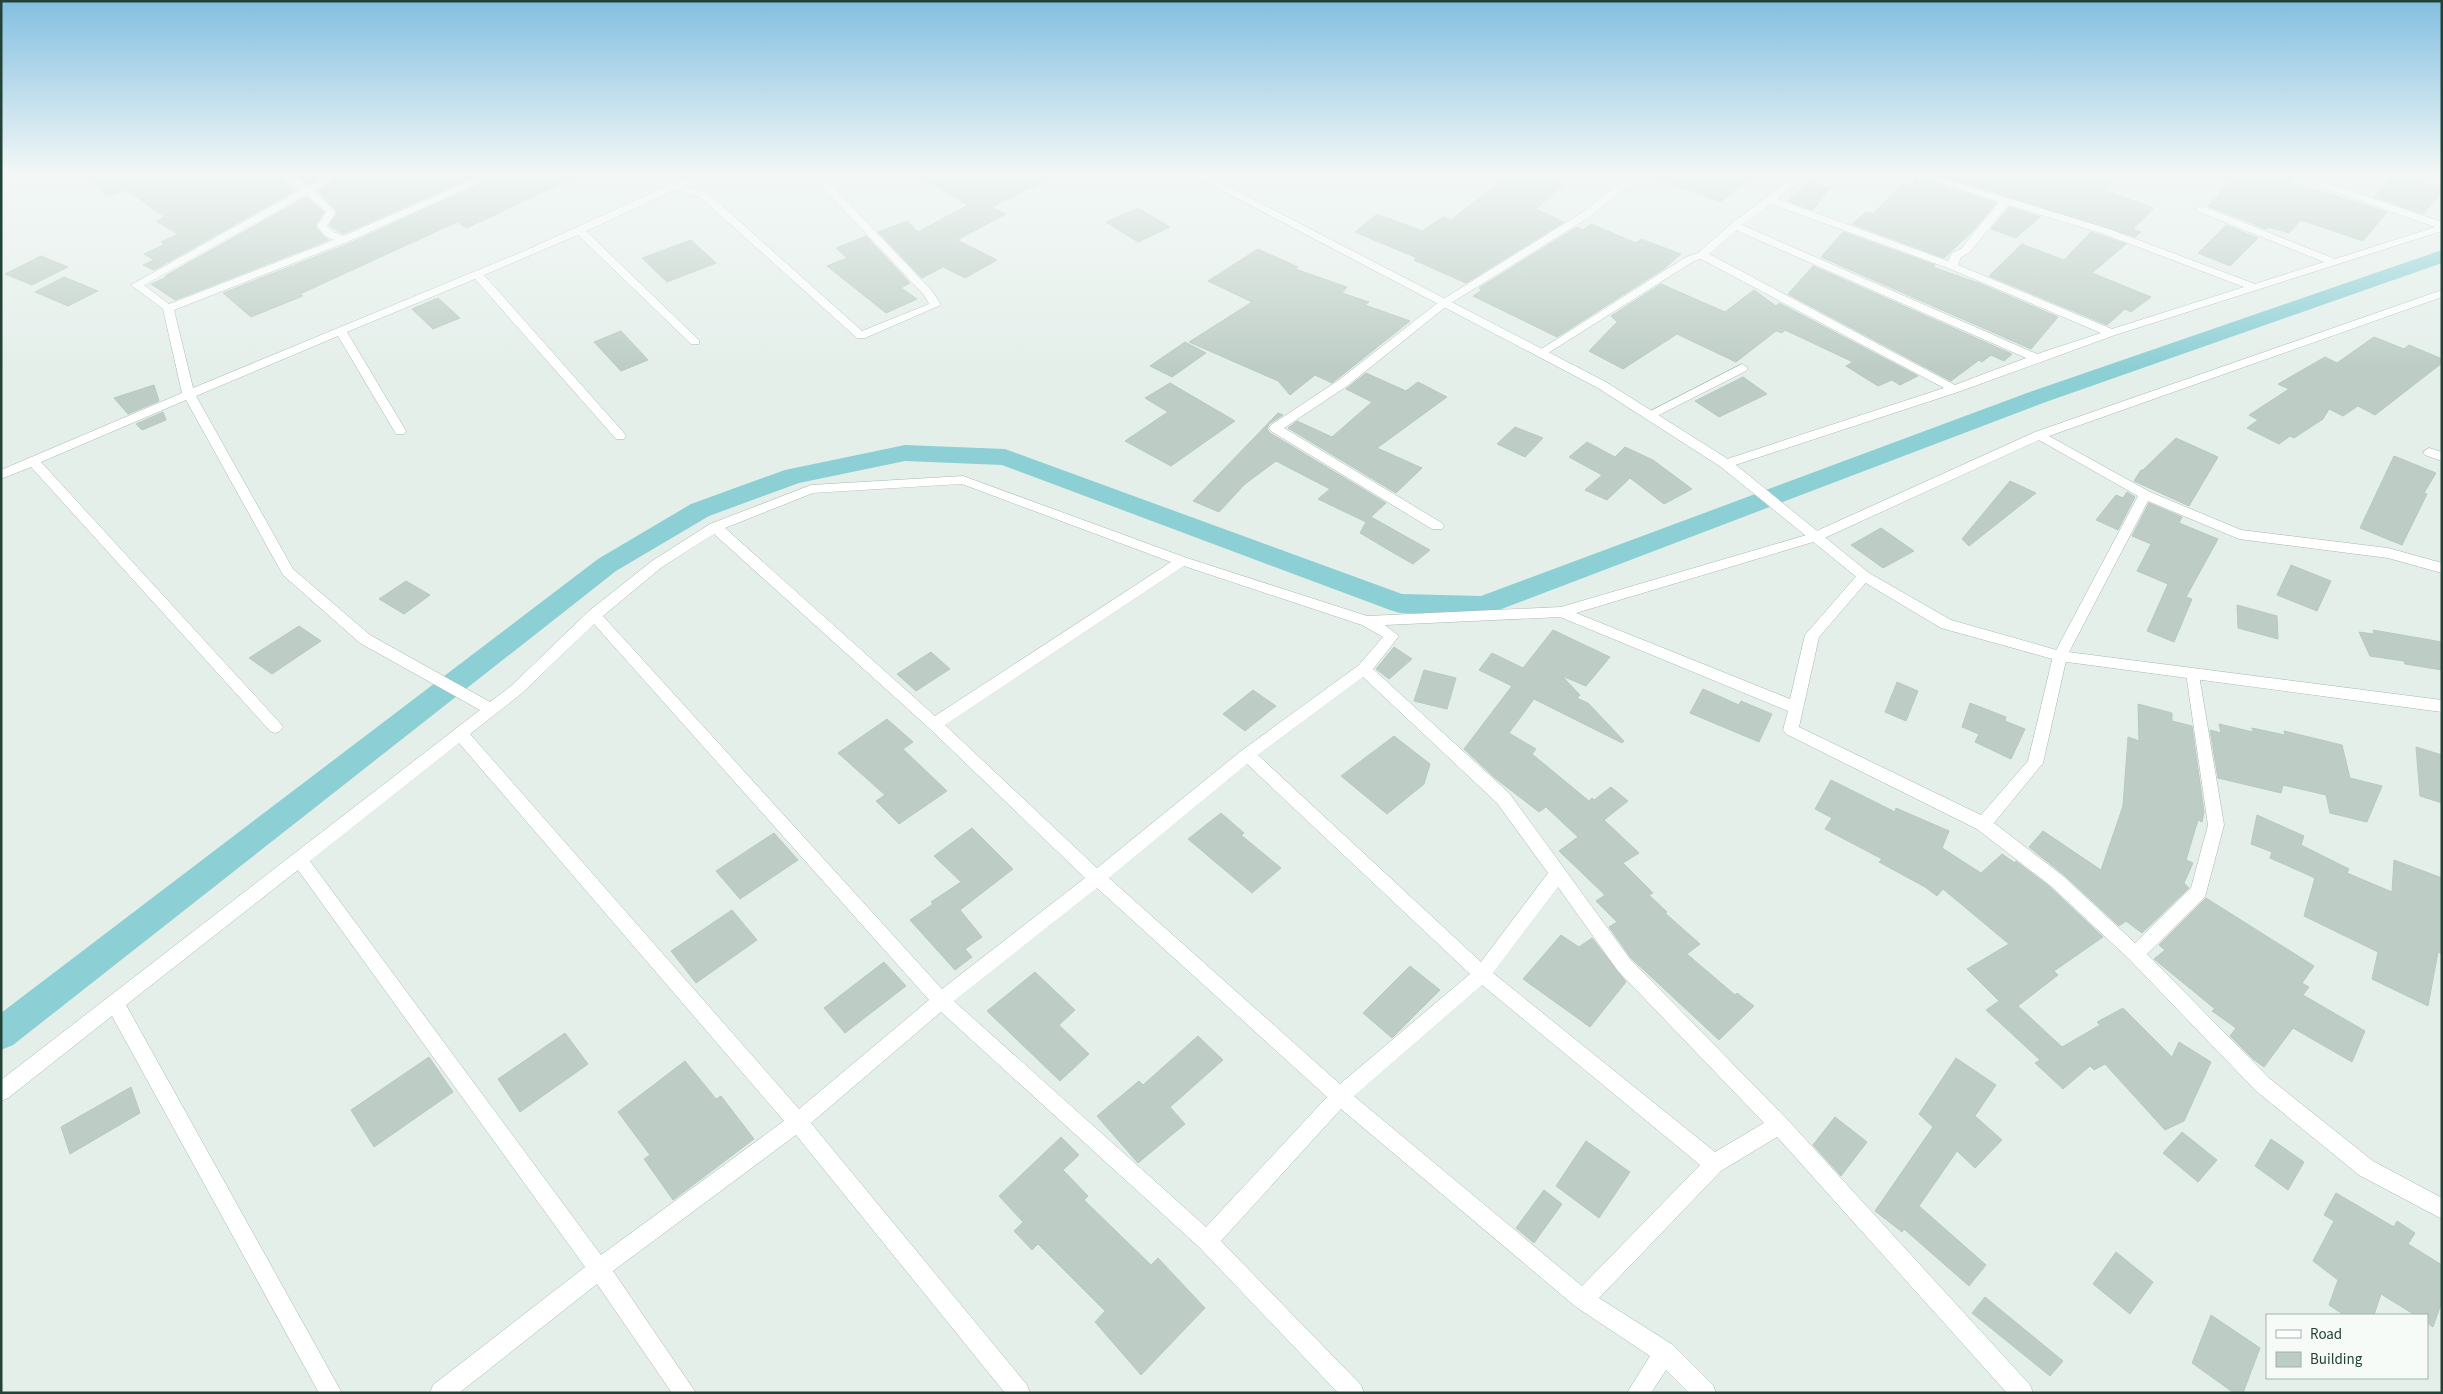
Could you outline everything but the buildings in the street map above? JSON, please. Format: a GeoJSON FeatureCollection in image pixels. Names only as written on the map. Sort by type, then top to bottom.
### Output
{"type":"FeatureCollection","features":[{"type":"Feature","properties":{"kind":"street"},"geometry":{"type":"LineString","coordinates":[[222,239],[136,285],[168,308],[188,394],[288,572],[365,639],[491,709]]}},
{"type":"Feature","properties":{"kind":"street"},"geometry":{"type":"LineString","coordinates":[[1,475],[188,394],[561,239]]}},
{"type":"Feature","properties":{"kind":"street"},"geometry":{"type":"LineString","coordinates":[[588,239],[695,342]]}},
{"type":"Feature","properties":{"kind":"street"},"geometry":{"type":"LineString","coordinates":[[753,239],[861,336],[935,305],[929,294],[878,239]]}},
{"type":"Feature","properties":{"kind":"street"},"geometry":{"type":"LineString","coordinates":[[1321,239],[1602,385],[1729,467],[1864,576],[1946,624],[2060,656],[2442,706]]}},
{"type":"Feature","properties":{"kind":"street"},"geometry":{"type":"LineString","coordinates":[[1437,526],[1275,428],[1343,382],[1444,303],[1547,239]]}},
{"type":"Feature","properties":{"kind":"street"},"geometry":{"type":"LineString","coordinates":[[1540,353],[1690,259],[1702,255],[1720,239]]}},
{"type":"Feature","properties":{"kind":"street"},"geometry":{"type":"LineString","coordinates":[[1765,239],[2036,358]]}},
{"type":"Feature","properties":{"kind":"street"},"geometry":{"type":"LineString","coordinates":[[1878,239],[1952,266],[2111,333]]}},
{"type":"Feature","properties":{"kind":"street"},"geometry":{"type":"LineString","coordinates":[[1952,266],[1956,255],[1965,251],[1975,239]]}},
{"type":"Feature","properties":{"kind":"street"},"geometry":{"type":"LineString","coordinates":[[2124,239],[2253,287]]}},
{"type":"Feature","properties":{"kind":"street"},"geometry":{"type":"LineString","coordinates":[[2276,239],[2334,262]]}},
{"type":"Feature","properties":{"kind":"street"},"geometry":{"type":"LineString","coordinates":[[1729,467],[1954,389],[2036,358],[2405,239]]}},
{"type":"Feature","properties":{"kind":"street"},"geometry":{"type":"LineString","coordinates":[[168,308],[343,240]]}},
{"type":"Feature","properties":{"kind":"street"},"geometry":{"type":"LineString","coordinates":[[1702,255],[1954,389]]}},
{"type":"Feature","properties":{"kind":"street"},"geometry":{"type":"LineString","coordinates":[[477,274],[620,436]]}},
{"type":"Feature","properties":{"kind":"street"},"geometry":{"type":"LineString","coordinates":[[1367,621],[1561,612],[1810,533],[2038,435],[2441,295]]}},
{"type":"Feature","properties":{"kind":"street"},"geometry":{"type":"LineString","coordinates":[[340,330],[400,431]]}},
{"type":"Feature","properties":{"kind":"street"},"geometry":{"type":"LineString","coordinates":[[1649,415],[1742,368]]}},
{"type":"Feature","properties":{"kind":"street"},"geometry":{"type":"LineString","coordinates":[[2038,435],[2145,495],[2239,534],[2388,553],[2442,568]]}},
{"type":"Feature","properties":{"kind":"street"},"geometry":{"type":"LineString","coordinates":[[2429,452],[2442,457]]}},
{"type":"Feature","properties":{"kind":"street"},"geometry":{"type":"LineString","coordinates":[[33,461],[275,727]]}},
{"type":"Feature","properties":{"kind":"street"},"geometry":{"type":"LineString","coordinates":[[1,1092],[516,690],[594,614],[656,564],[715,527],[811,489],[963,480],[1182,561],[1367,621],[1392,636],[1364,669],[1247,755],[1097,878],[941,1001],[798,1122],[599,1269],[441,1393]]}},
{"type":"Feature","properties":{"kind":"street"},"geometry":{"type":"LineString","coordinates":[[1983,824],[2035,763],[2060,656],[2145,495]]}},
{"type":"Feature","properties":{"kind":"street"},"geometry":{"type":"LineString","coordinates":[[715,527],[934,724],[1097,878],[1340,1096],[1583,1300],[1665,1353],[1705,1393]]}},
{"type":"Feature","properties":{"kind":"street"},"geometry":{"type":"LineString","coordinates":[[934,724],[1182,561]]}},
{"type":"Feature","properties":{"kind":"street"},"geometry":{"type":"LineString","coordinates":[[1864,576],[1812,635],[1791,730],[1983,824],[2056,881],[2135,954],[2263,1085],[2366,1168],[2442,1209]]}},
{"type":"Feature","properties":{"kind":"street"},"geometry":{"type":"LineString","coordinates":[[1561,612],[1796,708]]}},
{"type":"Feature","properties":{"kind":"street"},"geometry":{"type":"LineString","coordinates":[[594,614],[941,1001],[1207,1241],[1353,1393]]}},
{"type":"Feature","properties":{"kind":"street"},"geometry":{"type":"LineString","coordinates":[[1364,669],[1503,798],[1624,965],[1779,1125],[2022,1393]]}},
{"type":"Feature","properties":{"kind":"street"},"geometry":{"type":"LineString","coordinates":[[2135,954],[2199,892],[2216,825],[2193,673]]}},
{"type":"Feature","properties":{"kind":"street"},"geometry":{"type":"LineString","coordinates":[[460,733],[798,1122],[1019,1393]]}},
{"type":"Feature","properties":{"kind":"street"},"geometry":{"type":"LineString","coordinates":[[1247,755],[1482,974],[1714,1164]]}},
{"type":"Feature","properties":{"kind":"street"},"geometry":{"type":"LineString","coordinates":[[300,859],[599,1269],[685,1393]]}},
{"type":"Feature","properties":{"kind":"street"},"geometry":{"type":"LineString","coordinates":[[1207,1241],[1340,1096],[1482,974],[1558,873]]}},
{"type":"Feature","properties":{"kind":"street"},"geometry":{"type":"LineString","coordinates":[[115,1003],[331,1393]]}},
{"type":"Feature","properties":{"kind":"street"},"geometry":{"type":"LineString","coordinates":[[1583,1300],[1714,1164],[1779,1125]]}},
{"type":"Feature","properties":{"kind":"street"},"geometry":{"type":"LineString","coordinates":[[1638,1393],[1665,1353]]}},
{"type":"Feature","properties":{"kind":"waterway"},"geometry":{"type":"LineString","coordinates":[[1,1034],[607,565],[700,510],[794,476],[905,453],[1005,457],[1400,603],[1483,606],[2035,398],[2442,256]]}}]}
